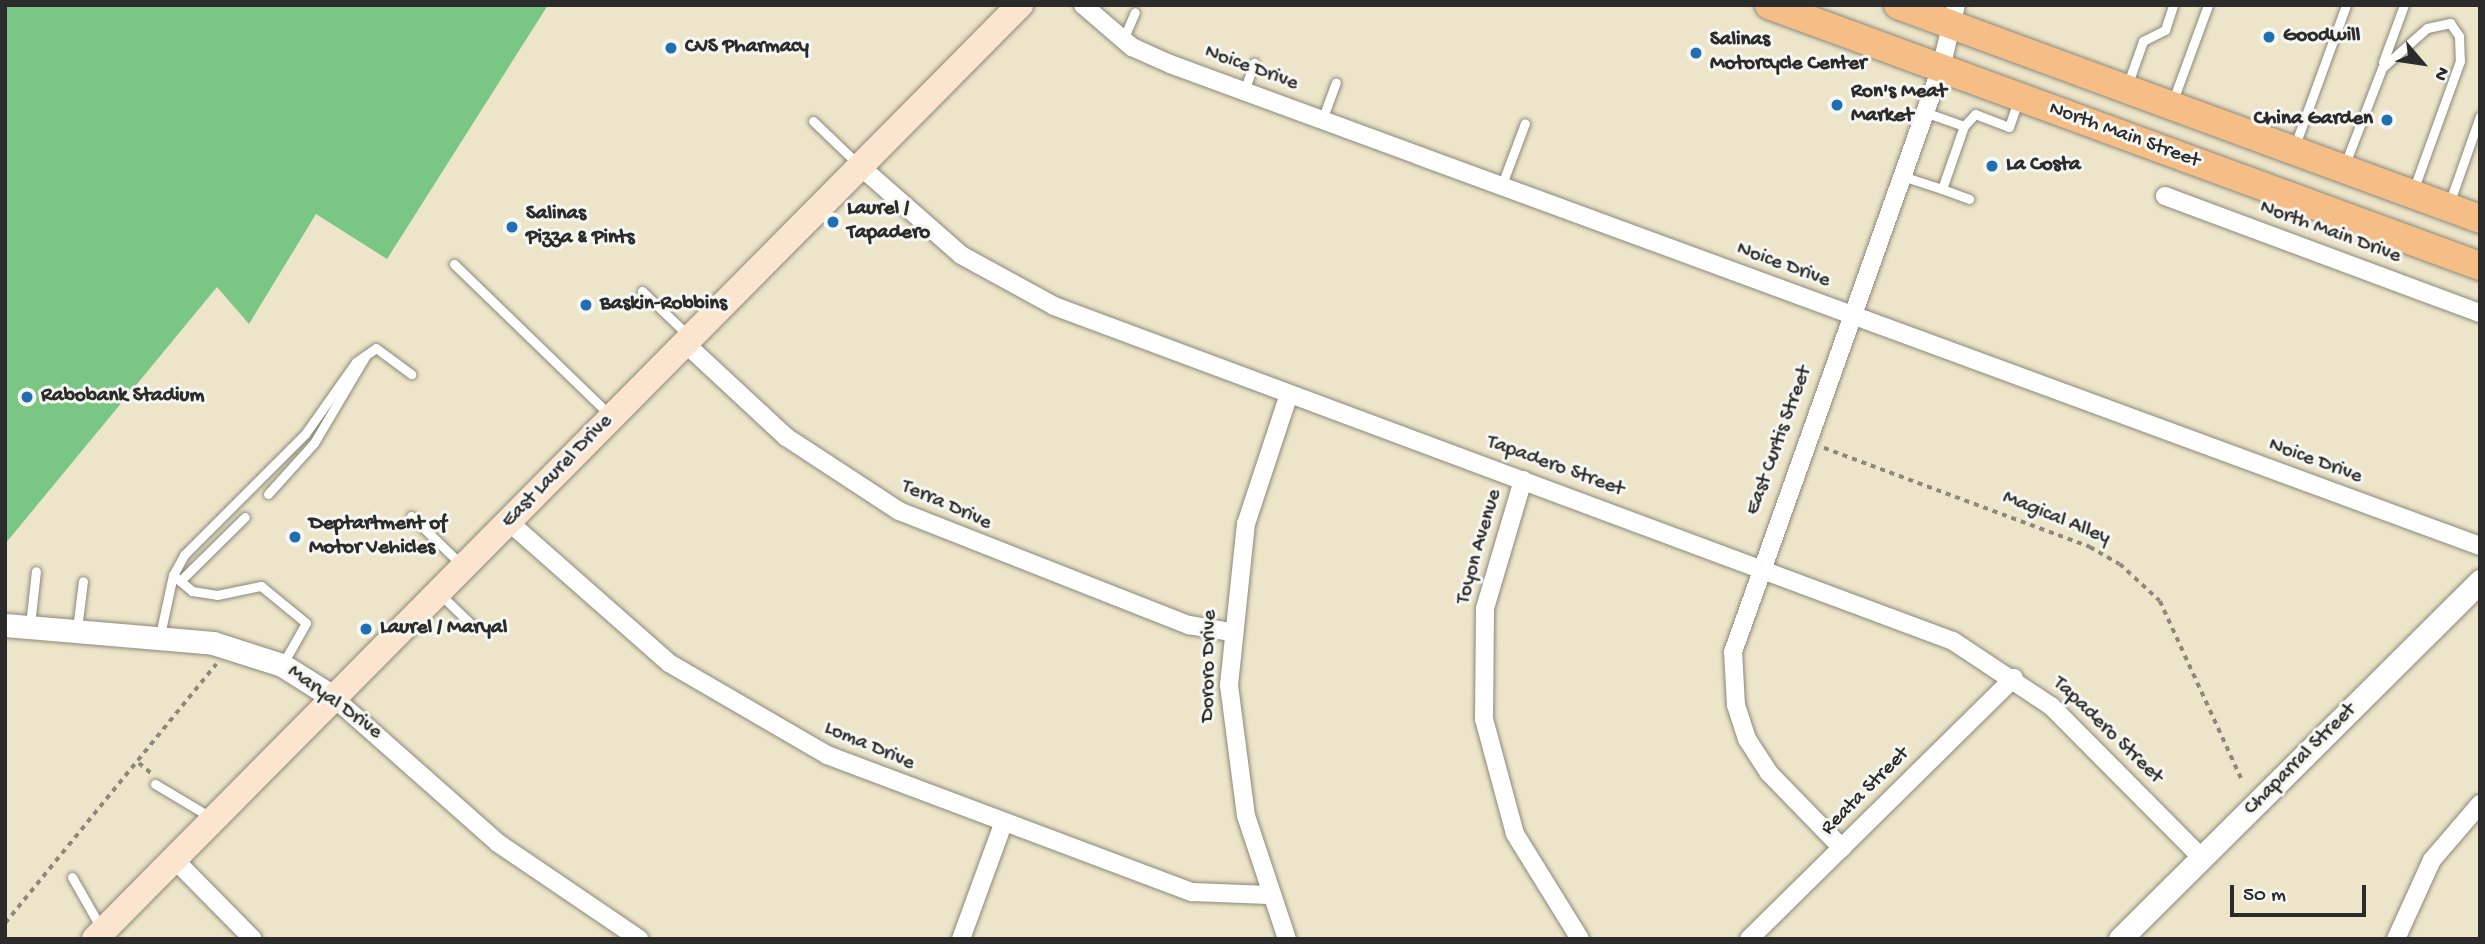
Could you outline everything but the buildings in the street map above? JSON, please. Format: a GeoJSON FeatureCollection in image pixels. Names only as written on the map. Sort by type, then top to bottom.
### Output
{"type":"FeatureCollection","features":[{"type":"Feature","properties":{"kind":"main road","name":"East Laurel Drive"},"geometry":{"type":"LineString","coordinates":[[99,935],[1020,5]]}},
{"type":"Feature","properties":{"kind":"main road","name":"North Main Street"},"geometry":{"type":"LineString","coordinates":[[1769,5],[2019,98],[2466,253],[2480,265]]}},
{"type":"Feature","properties":{"kind":"main road","name":"North Main Street"},"geometry":{"type":"LineString","coordinates":[[1898,5],[1954,15],[2125,91],[2480,219]]}},
{"type":"Feature","properties":{"kind":"street","name":"Noice Drive"},"geometry":{"type":"LineString","coordinates":[[1083,5],[1123,41],[1244,91],[2480,546]]}},
{"type":"Feature","properties":{"kind":"street","name":"East Curtis Street"},"geometry":{"type":"LineString","coordinates":[[1842,848],[1769,773],[1740,723],[1733,652],[1758,567],[1941,68],[1954,15]]}},
{"type":"Feature","properties":{"kind":"street","name":"Tapadero Street"},"geometry":{"type":"LineString","coordinates":[[861,167],[942,240],[1005,282],[1289,394],[1937,634],[2014,678],[2085,737],[2202,859]]}},
{"type":"Feature","properties":{"kind":"street","name":"North Main Drive"},"geometry":{"type":"LineString","coordinates":[[2165,196],[2480,313]]}},
{"type":"Feature","properties":{"kind":"street","name":"Terra Drive"},"geometry":{"type":"LineString","coordinates":[[688,341],[786,437],[898,511],[1189,625],[1231,632]]}},
{"type":"Feature","properties":{"kind":"street","name":"Dororo Drive"},"geometry":{"type":"LineString","coordinates":[[1287,939],[1269,895],[1236,761],[1231,632],[1245,523],[1289,394]]}},
{"type":"Feature","properties":{"kind":"street","name":"Toyon Avenue"},"geometry":{"type":"LineString","coordinates":[[1523,480],[1485,608],[1484,719],[1514,834],[1580,939]]}},
{"type":"Feature","properties":{"kind":"street","name":"Loma Drive"},"geometry":{"type":"LineString","coordinates":[[509,522],[613,618],[722,698],[827,755],[1003,824],[1203,895],[1269,895]]}},
{"type":"Feature","properties":{"kind":"street","name":"Chaparral Street"},"geometry":{"type":"LineString","coordinates":[[2120,939],[2480,581]]}},
{"type":"Feature","properties":{"kind":"street","name":"Maryal Drive"},"geometry":{"type":"LineString","coordinates":[[5,625],[160,635],[214,643],[282,665],[333,697],[498,843],[639,939]]}},
{"type":"Feature","properties":{"kind":"street","name":"Reata Street"},"geometry":{"type":"LineString","coordinates":[[1749,939],[2014,678]]}},
{"type":"Feature","properties":{"kind":"street"},"geometry":{"type":"LineString","coordinates":[[2396,939],[2432,860],[2480,804]]}},
{"type":"Feature","properties":{"kind":"street"},"geometry":{"type":"LineString","coordinates":[[961,939],[1003,824]]}},
{"type":"Feature","properties":{"kind":"street"},"geometry":{"type":"LineString","coordinates":[[174,859],[253,939]]}},
{"type":"Feature","properties":{"kind":"lane"},"geometry":{"type":"LineString","coordinates":[[2125,91],[2143,41],[2165,30],[2173,5]]}},
{"type":"Feature","properties":{"kind":"lane"},"geometry":{"type":"LineString","coordinates":[[2170,107],[2208,5]]}},
{"type":"Feature","properties":{"kind":"lane"},"geometry":{"type":"LineString","coordinates":[[2293,152],[2346,5]]}},
{"type":"Feature","properties":{"kind":"lane"},"geometry":{"type":"LineString","coordinates":[[2343,169],[2404,5]]}},
{"type":"Feature","properties":{"kind":"lane"},"geometry":{"type":"LineString","coordinates":[[1123,41],[1135,12]]}},
{"type":"Feature","properties":{"kind":"lane"},"geometry":{"type":"LineString","coordinates":[[2379,74],[2427,28],[2445,22],[2455,27],[2460,61],[2412,195]]}},
{"type":"Feature","properties":{"kind":"lane"},"geometry":{"type":"LineString","coordinates":[[1244,91],[1255,63]]}},
{"type":"Feature","properties":{"kind":"lane"},"geometry":{"type":"LineString","coordinates":[[1322,120],[1336,82]]}},
{"type":"Feature","properties":{"kind":"lane"},"geometry":{"type":"LineString","coordinates":[[1942,189],[1965,126],[1975,114],[2009,127],[2019,98]]}},
{"type":"Feature","properties":{"kind":"lane"},"geometry":{"type":"LineString","coordinates":[[1924,112],[1965,126]]}},
{"type":"Feature","properties":{"kind":"lane"},"geometry":{"type":"LineString","coordinates":[[2447,208],[2480,116]]}},
{"type":"Feature","properties":{"kind":"lane"},"geometry":{"type":"LineString","coordinates":[[813,121],[861,167]]}},
{"type":"Feature","properties":{"kind":"lane"},"geometry":{"type":"LineString","coordinates":[[1501,187],[1525,123]]}},
{"type":"Feature","properties":{"kind":"lane"},"geometry":{"type":"LineString","coordinates":[[1902,176],[1969,199]]}},
{"type":"Feature","properties":{"kind":"lane"},"geometry":{"type":"LineString","coordinates":[[454,264],[611,417]]}},
{"type":"Feature","properties":{"kind":"lane"},"geometry":{"type":"LineString","coordinates":[[642,291],[688,341]]}},
{"type":"Feature","properties":{"kind":"lane"},"geometry":{"type":"LineString","coordinates":[[160,635],[184,555],[305,434],[366,355],[386,350],[411,374]]}},
{"type":"Feature","properties":{"kind":"lane"},"geometry":{"type":"LineString","coordinates":[[268,494],[314,443],[366,355]]}},
{"type":"Feature","properties":{"kind":"lane"},"geometry":{"type":"LineString","coordinates":[[411,516],[464,567]]}},
{"type":"Feature","properties":{"kind":"lane"},"geometry":{"type":"LineString","coordinates":[[176,578],[245,517]]}},
{"type":"Feature","properties":{"kind":"lane"},"geometry":{"type":"LineString","coordinates":[[30,627],[36,571]]}},
{"type":"Feature","properties":{"kind":"lane"},"geometry":{"type":"LineString","coordinates":[[176,578],[192,591],[218,595],[261,586],[306,623],[282,665]]}},
{"type":"Feature","properties":{"kind":"lane"},"geometry":{"type":"LineString","coordinates":[[77,631],[83,581]]}},
{"type":"Feature","properties":{"kind":"lane"},"geometry":{"type":"LineString","coordinates":[[439,593],[475,628]]}},
{"type":"Feature","properties":{"kind":"lane"},"geometry":{"type":"LineString","coordinates":[[155,784],[213,818]]}},
{"type":"Feature","properties":{"kind":"lane"},"geometry":{"type":"LineString","coordinates":[[72,877],[99,935]]}},
{"type":"Feature","properties":{"kind":"path","name":"Magical Alley"},"geometry":{"type":"LineString","coordinates":[[1824,447],[2091,547],[2129,571],[2160,601],[2241,778]]}},
{"type":"Feature","properties":{"kind":"path"},"geometry":{"type":"LineString","coordinates":[[5,923],[203,687],[217,661]]}},
{"type":"Feature","properties":{"kind":"green space"},"geometry":{"type":"Polygon","coordinates":[[[5,5],[548,5],[387,259],[316,214],[249,324],[217,287],[5,544],[5,5]]]}},
{"type":"Feature","properties":{"kind":"place","name":"Goodwill"},"geometry":{"type":"Point","coordinates":[2269,37]}},
{"type":"Feature","properties":{"kind":"place","name":"CVS Pharmacy"},"geometry":{"type":"Point","coordinates":[671,48]}},
{"type":"Feature","properties":{"kind":"place","name":"Salinas Motorcycle Center"},"geometry":{"type":"Point","coordinates":[1696,53]}},
{"type":"Feature","properties":{"kind":"place","name":"Ron's Meat Market"},"geometry":{"type":"Point","coordinates":[1837,105]}},
{"type":"Feature","properties":{"kind":"place","name":"China Garden"},"geometry":{"type":"Point","coordinates":[2387,120]}},
{"type":"Feature","properties":{"kind":"place","name":"La Costa"},"geometry":{"type":"Point","coordinates":[1992,166]}},
{"type":"Feature","properties":{"kind":"place","name":"Laurel / Tapadero"},"geometry":{"type":"Point","coordinates":[833,222]}},
{"type":"Feature","properties":{"kind":"place","name":"Salinas Pizza & Pints"},"geometry":{"type":"Point","coordinates":[512,227]}},
{"type":"Feature","properties":{"kind":"place","name":"Baskin-Robbins"},"geometry":{"type":"Point","coordinates":[586,305]}},
{"type":"Feature","properties":{"kind":"place","name":"Rabobank Stadium"},"geometry":{"type":"Point","coordinates":[27,397]}},
{"type":"Feature","properties":{"kind":"place","name":"Deptartment of Motor Vehicles"},"geometry":{"type":"Point","coordinates":[295,537]}},
{"type":"Feature","properties":{"kind":"place","name":"Laurel / Maryal"},"geometry":{"type":"Point","coordinates":[366,629]}}]}
